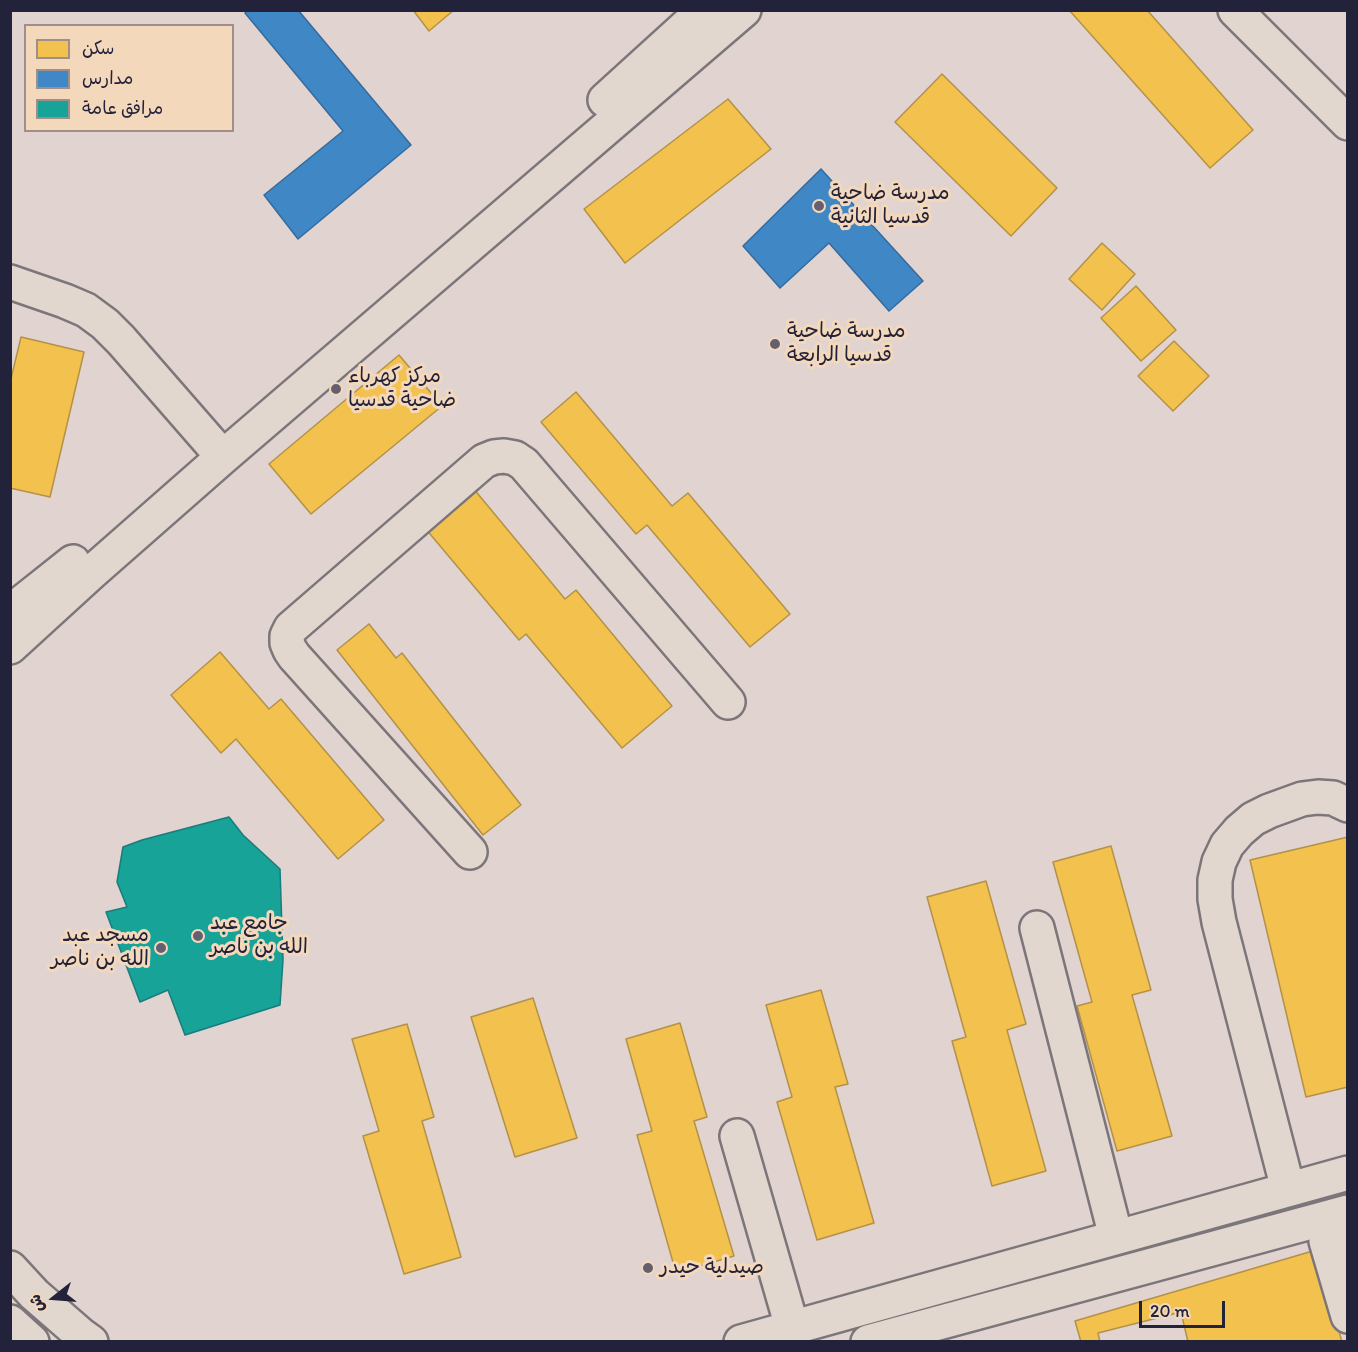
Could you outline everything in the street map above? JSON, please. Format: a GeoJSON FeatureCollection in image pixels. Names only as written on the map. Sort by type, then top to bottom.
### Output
{"type":"FeatureCollection","features":[{"type":"Feature","properties":{"kind":"street"},"geometry":{"type":"LineString","coordinates":[[422,273],[704,10]]}},
{"type":"Feature","properties":{"kind":"street"},"geometry":{"type":"LineString","coordinates":[[10,647],[84,566],[216,449],[422,273],[744,10]]}},
{"type":"Feature","properties":{"kind":"street"},"geometry":{"type":"LineString","coordinates":[[1235,10],[1347,123]]}},
{"type":"Feature","properties":{"kind":"street"},"geometry":{"type":"LineString","coordinates":[[10,282],[86,310],[105,324],[216,449]]}},
{"type":"Feature","properties":{"kind":"street"},"geometry":{"type":"LineString","coordinates":[[470,852],[294,656],[287,643],[291,628],[484,461],[504,456],[515,458],[524,464],[728,702]]}},
{"type":"Feature","properties":{"kind":"street"},"geometry":{"type":"LineString","coordinates":[[10,612],[84,566]]}},
{"type":"Feature","properties":{"kind":"street"},"geometry":{"type":"LineString","coordinates":[[1288,1189],[1219,922],[1215,899],[1215,880],[1219,862],[1227,845],[1253,819],[1302,799],[1318,796],[1333,798],[1347,805]]}},
{"type":"Feature","properties":{"kind":"street"},"geometry":{"type":"LineString","coordinates":[[1037,928],[1116,1237]]}},
{"type":"Feature","properties":{"kind":"street"},"geometry":{"type":"LineString","coordinates":[[736,1136],[792,1327]]}},
{"type":"Feature","properties":{"kind":"street"},"geometry":{"type":"LineString","coordinates":[[741,1341],[1347,1173]]}},
{"type":"Feature","properties":{"kind":"street"},"geometry":{"type":"LineString","coordinates":[[868,1341],[1347,1212]]}},
{"type":"Feature","properties":{"kind":"street"},"geometry":{"type":"LineString","coordinates":[[1347,1236],[1326,1241],[1347,1316]]}},
{"type":"Feature","properties":{"kind":"street"},"geometry":{"type":"LineString","coordinates":[[10,1268],[34,1294],[91,1341]]}},
{"type":"Feature","properties":{"kind":"street"},"geometry":{"type":"LineString","coordinates":[[10,1322],[32,1341]]}},
{"type":"Feature","properties":{"kind":"building: سكن"},"geometry":{"type":"Polygon","coordinates":[[[413,10],[454,10],[429,31],[413,10]]]}},
{"type":"Feature","properties":{"kind":"building: سكن"},"geometry":{"type":"Polygon","coordinates":[[[1069,10],[1147,10],[1253,130],[1210,168],[1069,10]]]}},
{"type":"Feature","properties":{"kind":"building: سكن"},"geometry":{"type":"Polygon","coordinates":[[[942,74],[1057,188],[1011,236],[895,122],[942,74]]]}},
{"type":"Feature","properties":{"kind":"building: سكن"},"geometry":{"type":"Polygon","coordinates":[[[728,99],[771,149],[625,263],[584,209],[728,99]]]}},
{"type":"Feature","properties":{"kind":"building: سكن"},"geometry":{"type":"Polygon","coordinates":[[[1102,243],[1135,274],[1102,310],[1069,279],[1102,243]]]}},
{"type":"Feature","properties":{"kind":"building: سكن"},"geometry":{"type":"Polygon","coordinates":[[[1136,286],[1176,330],[1141,361],[1101,318],[1136,286]]]}},
{"type":"Feature","properties":{"kind":"building: سكن"},"geometry":{"type":"Polygon","coordinates":[[[21,337],[84,352],[50,497],[10,488],[10,383],[21,337]]]}},
{"type":"Feature","properties":{"kind":"building: سكن"},"geometry":{"type":"Polygon","coordinates":[[[1174,341],[1209,376],[1173,411],[1138,376],[1174,341]]]}},
{"type":"Feature","properties":{"kind":"building: سكن"},"geometry":{"type":"Polygon","coordinates":[[[399,355],[442,406],[311,514],[269,464],[399,355]]]}},
{"type":"Feature","properties":{"kind":"building: سكن"},"geometry":{"type":"Polygon","coordinates":[[[576,392],[672,506],[688,493],[790,614],[750,647],[647,525],[636,534],[541,422],[576,392]]]}},
{"type":"Feature","properties":{"kind":"building: سكن"},"geometry":{"type":"Polygon","coordinates":[[[473,488],[565,599],[576,590],[672,706],[622,748],[526,634],[519,640],[425,528],[473,488]]]}},
{"type":"Feature","properties":{"kind":"building: سكن"},"geometry":{"type":"Polygon","coordinates":[[[369,624],[396,658],[402,653],[521,805],[483,835],[337,650],[369,624]]]}},
{"type":"Feature","properties":{"kind":"building: سكن"},"geometry":{"type":"Polygon","coordinates":[[[220,652],[269,709],[281,699],[384,820],[338,859],[236,739],[221,753],[171,695],[220,652]]]}},
{"type":"Feature","properties":{"kind":"building: سكن"},"geometry":{"type":"Polygon","coordinates":[[[1348,837],[1348,1087],[1306,1097],[1250,860],[1348,837]]]}},
{"type":"Feature","properties":{"kind":"building: سكن"},"geometry":{"type":"Polygon","coordinates":[[[1111,846],[1151,990],[1132,995],[1172,1136],[1117,1151],[1077,1006],[1092,1002],[1053,862],[1111,846]]]}},
{"type":"Feature","properties":{"kind":"building: سكن"},"geometry":{"type":"Polygon","coordinates":[[[986,881],[1026,1024],[1007,1030],[1046,1171],[992,1186],[952,1041],[966,1037],[927,897],[986,881]]]}},
{"type":"Feature","properties":{"kind":"building: سكن"},"geometry":{"type":"Polygon","coordinates":[[[821,990],[848,1084],[835,1087],[874,1223],[817,1240],[777,1102],[792,1097],[766,1005],[821,990]]]}},
{"type":"Feature","properties":{"kind":"building: سكن"},"geometry":{"type":"Polygon","coordinates":[[[533,998],[577,1138],[515,1157],[471,1017],[533,998]]]}},
{"type":"Feature","properties":{"kind":"building: سكن"},"geometry":{"type":"Polygon","coordinates":[[[680,1023],[707,1117],[694,1121],[734,1256],[676,1273],[637,1135],[652,1131],[626,1039],[680,1023]]]}},
{"type":"Feature","properties":{"kind":"building: سكن"},"geometry":{"type":"Polygon","coordinates":[[[407,1024],[434,1117],[422,1121],[461,1257],[404,1274],[363,1136],[379,1131],[352,1039],[407,1024]]]}},
{"type":"Feature","properties":{"kind":"building: سكن"},"geometry":{"type":"Polygon","coordinates":[[[1316,1250],[1342,1342],[1081,1342],[1075,1321],[1316,1250]]]}},
{"type":"Feature","properties":{"kind":"building: سكن"},"geometry":{"type":"Polygon","coordinates":[[[1181,1312],[1188,1342],[1100,1342],[1098,1333],[1181,1312]]]}},
{"type":"Feature","properties":{"kind":"building: مدارس"},"geometry":{"type":"Polygon","coordinates":[[[248,10],[298,10],[411,145],[298,239],[264,195],[343,131],[245,13],[248,10]]]}},
{"type":"Feature","properties":{"kind":"building: مدارس","name":"مدرسة ضاحية قدسيا الثانية"},"geometry":{"type":"Polygon","coordinates":[[[821,169],[923,281],[889,311],[829,243],[780,288],[743,246],[821,169]]]}},
{"type":"Feature","properties":{"kind":"building: مرافق عامة","name":"جامع عبد الله بن ناصر"},"geometry":{"type":"Polygon","coordinates":[[[229,817],[243,835],[280,869],[283,960],[280,1005],[185,1035],[168,990],[140,1002],[106,912],[127,907],[117,882],[123,847],[229,817]]]}},
{"type":"Feature","properties":{"kind":"place","name":"مدرسة ضاحية قدسيا الثانية"},"geometry":{"type":"Point","coordinates":[819,206]}},
{"type":"Feature","properties":{"kind":"place","name":"مدرسة ضاحية قدسيا الرابعة"},"geometry":{"type":"Point","coordinates":[775,344]}},
{"type":"Feature","properties":{"kind":"place","name":"مركز كهرباء ضاحية قدسيا"},"geometry":{"type":"Point","coordinates":[336,389]}},
{"type":"Feature","properties":{"kind":"place","name":"جامع عبد الله بن ناصر"},"geometry":{"type":"Point","coordinates":[198,936]}},
{"type":"Feature","properties":{"kind":"place","name":"مسجد عبد الله بن ناصر"},"geometry":{"type":"Point","coordinates":[161,948]}},
{"type":"Feature","properties":{"kind":"place","name":"صيدلية حيدر"},"geometry":{"type":"Point","coordinates":[648,1268]}}]}
